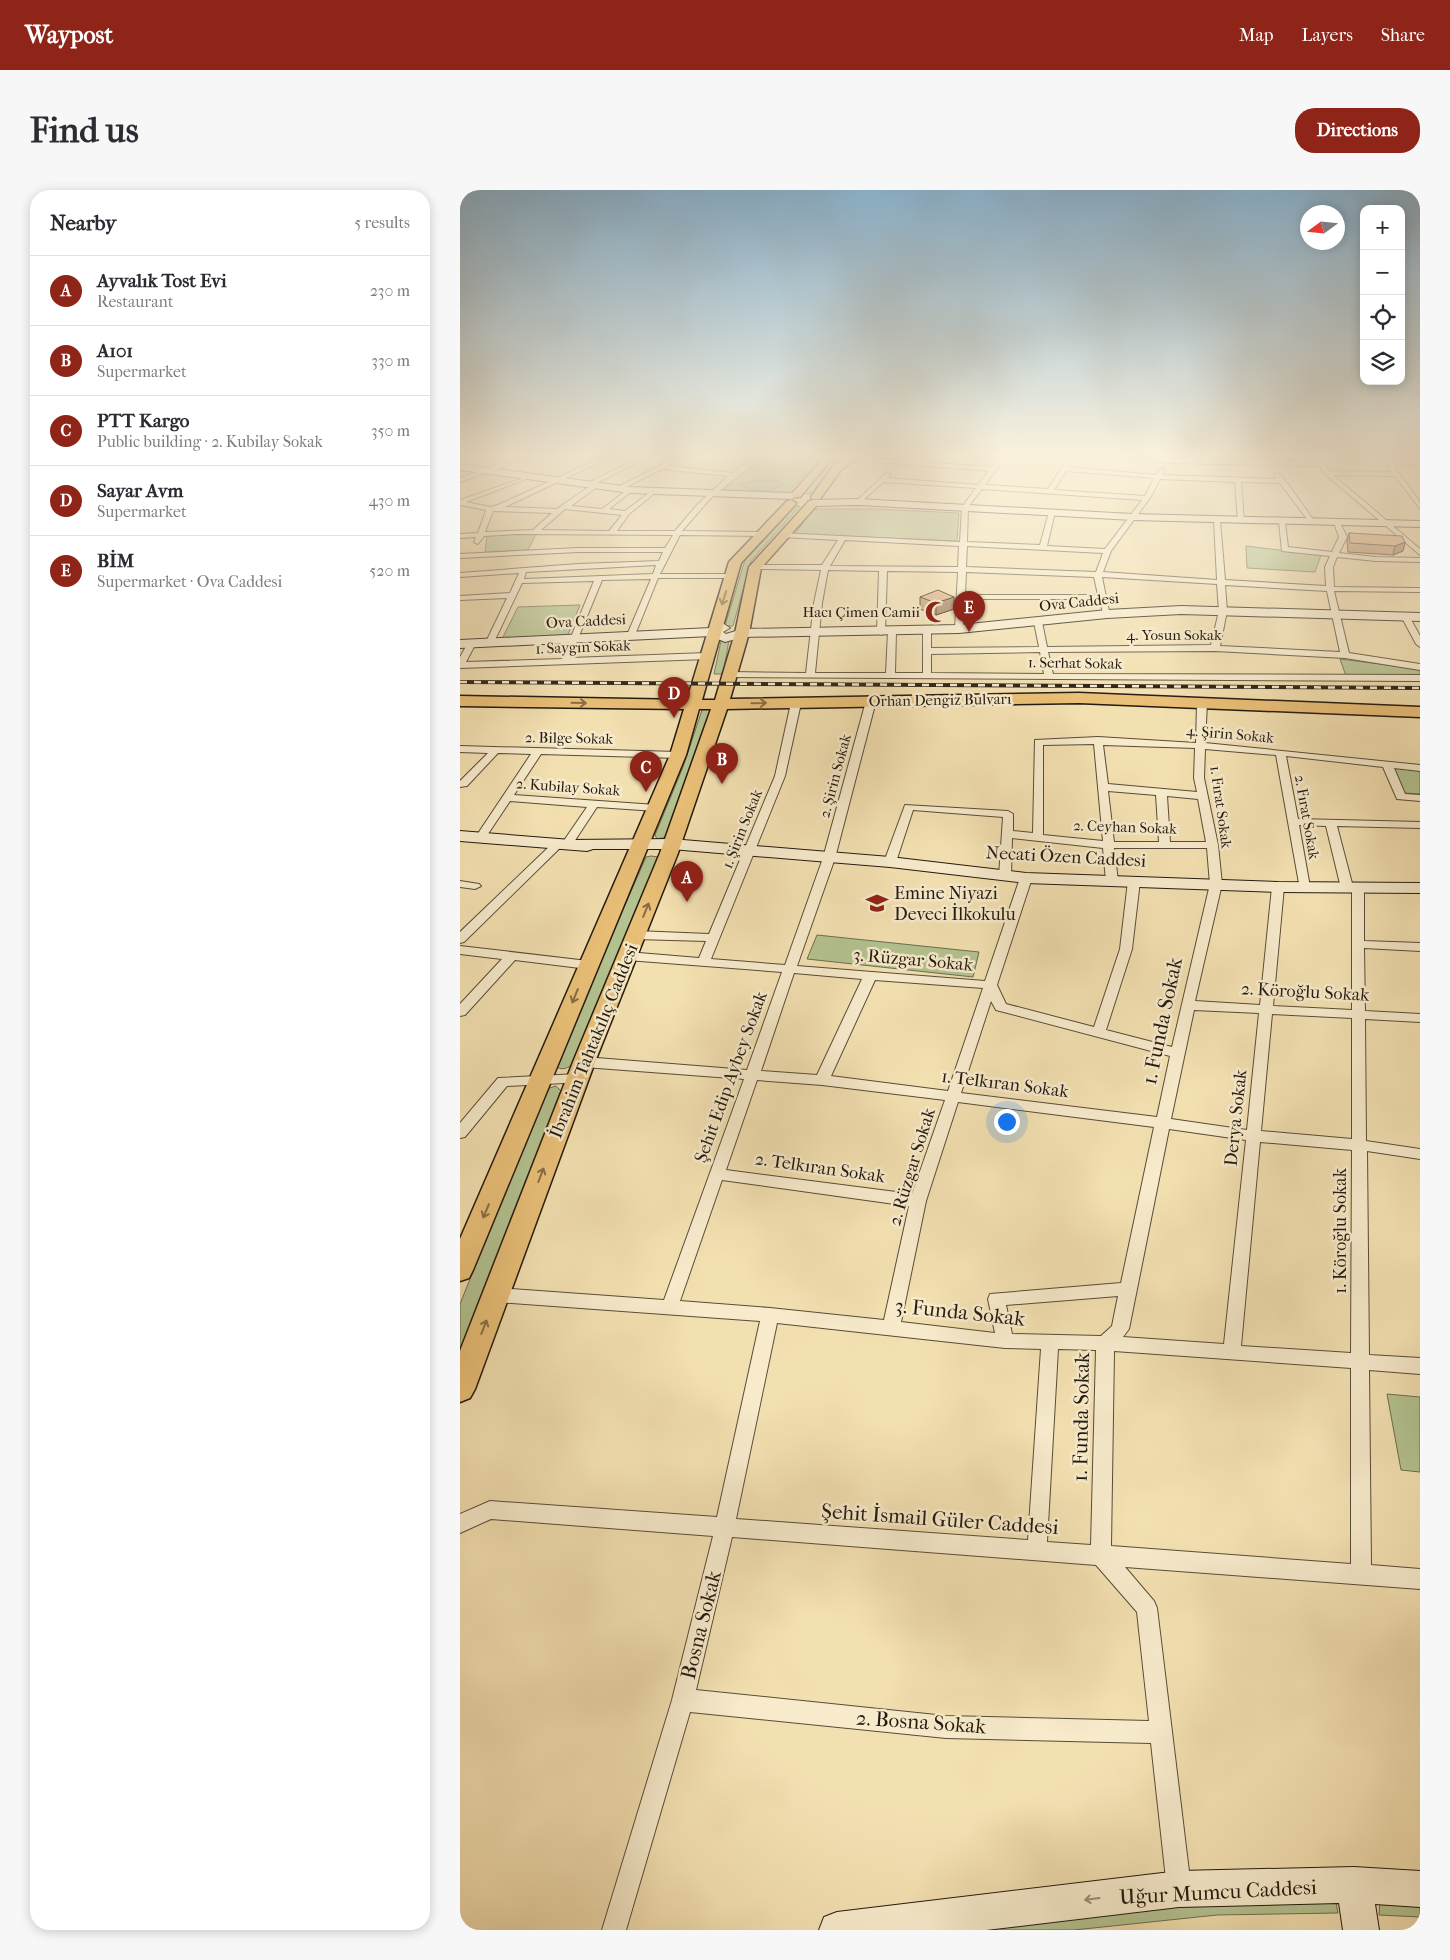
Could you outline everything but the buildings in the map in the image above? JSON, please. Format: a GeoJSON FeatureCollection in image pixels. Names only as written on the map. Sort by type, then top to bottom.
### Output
{"type":"FeatureCollection","features":[{"type":"Feature","properties":{"kind":"main road","name":"İbrahim Tahtakılıç Caddesi"},"geometry":{"type":"LineString","coordinates":[[460,1270],[678,756],[735,562],[758,537]]}},
{"type":"Feature","properties":{"kind":"main road"},"geometry":{"type":"LineString","coordinates":[[755,567],[781,537]]}},
{"type":"Feature","properties":{"kind":"main road","name":"İbrahim Tahtakılıç Caddesi"},"geometry":{"type":"LineString","coordinates":[[460,1389],[581,1070],[670,849],[725,690],[742,633],[755,567]]}},
{"type":"Feature","properties":{"kind":"main road","name":"Orhan Dengiz Bulvarı"},"geometry":{"type":"LineString","coordinates":[[725,690],[796,703],[1079,698],[1420,712]]}},
{"type":"Feature","properties":{"kind":"main road","name":"Orhan Dengiz Bulvarı"},"geometry":{"type":"LineString","coordinates":[[460,701],[696,698],[725,690],[1073,690],[1380,704],[1420,702]]}},
{"type":"Feature","properties":{"kind":"main road","name":"Orhan Dengiz Bulvarı"},"geometry":{"type":"LineString","coordinates":[[460,692],[696,698]]}},
{"type":"Feature","properties":{"kind":"street"},"geometry":{"type":"LineString","coordinates":[[476,554],[479,537]]}},
{"type":"Feature","properties":{"kind":"street"},"geometry":{"type":"LineString","coordinates":[[510,537],[670,550]]}},
{"type":"Feature","properties":{"kind":"street"},"geometry":{"type":"LineString","coordinates":[[490,642],[540,537]]}},
{"type":"Feature","properties":{"kind":"street"},"geometry":{"type":"LineString","coordinates":[[460,556],[538,540],[567,537]]}},
{"type":"Feature","properties":{"kind":"street"},"geometry":{"type":"LineString","coordinates":[[632,635],[657,576],[676,537]]}},
{"type":"Feature","properties":{"kind":"street"},"geometry":{"type":"LineString","coordinates":[[827,537],[1107,551]]}},
{"type":"Feature","properties":{"kind":"street"},"geometry":{"type":"LineString","coordinates":[[959,629],[963,537]]}},
{"type":"Feature","properties":{"kind":"street"},"geometry":{"type":"LineString","coordinates":[[1043,548],[1046,537]]}},
{"type":"Feature","properties":{"kind":"street"},"geometry":{"type":"LineString","coordinates":[[1108,614],[1098,576],[1107,551],[1118,537]]}},
{"type":"Feature","properties":{"kind":"street"},"geometry":{"type":"LineString","coordinates":[[1215,648],[1223,611],[1218,537]]}},
{"type":"Feature","properties":{"kind":"street"},"geometry":{"type":"LineString","coordinates":[[1284,537],[1285,549],[1333,555],[1420,560]]}},
{"type":"Feature","properties":{"kind":"street"},"geometry":{"type":"LineString","coordinates":[[1342,537],[1329,567],[1330,589],[1345,655]]}},
{"type":"Feature","properties":{"kind":"street"},"geometry":{"type":"LineString","coordinates":[[1344,537],[1352,538]]}},
{"type":"Feature","properties":{"kind":"street"},"geometry":{"type":"LineString","coordinates":[[1403,537],[1420,552]]}},
{"type":"Feature","properties":{"kind":"street"},"geometry":{"type":"LineString","coordinates":[[810,675],[814,633],[825,567],[843,538]]}},
{"type":"Feature","properties":{"kind":"street"},"geometry":{"type":"LineString","coordinates":[[1389,540],[1420,542]]}},
{"type":"Feature","properties":{"kind":"street"},"geometry":{"type":"LineString","coordinates":[[460,575],[663,563]]}},
{"type":"Feature","properties":{"kind":"street"},"geometry":{"type":"LineString","coordinates":[[755,567],[1027,570],[1098,576],[1330,589],[1420,590]]}},
{"type":"Feature","properties":{"kind":"street"},"geometry":{"type":"LineString","coordinates":[[883,568],[890,676]]}},
{"type":"Feature","properties":{"kind":"street"},"geometry":{"type":"LineString","coordinates":[[519,581],[599,577],[730,576]]}},
{"type":"Feature","properties":{"kind":"street"},"geometry":{"type":"LineString","coordinates":[[565,661],[599,577]]}},
{"type":"Feature","properties":{"kind":"street"},"geometry":{"type":"LineString","coordinates":[[460,598],[513,595]]}},
{"type":"Feature","properties":{"kind":"street"},"geometry":{"type":"LineString","coordinates":[[961,597],[1102,597]]}},
{"type":"Feature","properties":{"kind":"street","name":"Ova Caddesi"},"geometry":{"type":"LineString","coordinates":[[466,643],[713,632],[725,638],[742,633],[886,632],[959,629],[1108,614],[1181,610],[1420,616]]}},
{"type":"Feature","properties":{"kind":"street"},"geometry":{"type":"LineString","coordinates":[[1406,616],[1420,644]]}},
{"type":"Feature","properties":{"kind":"street"},"geometry":{"type":"LineString","coordinates":[[1038,622],[1049,676]]}},
{"type":"Feature","properties":{"kind":"street"},"geometry":{"type":"LineString","coordinates":[[927,630],[927,676]]}},
{"type":"Feature","properties":{"kind":"street"},"geometry":{"type":"LineString","coordinates":[[460,665],[466,643]]}},
{"type":"Feature","properties":{"kind":"street","name":"4. Yosun Sokak"},"geometry":{"type":"LineString","coordinates":[[927,651],[1215,648],[1345,655],[1420,667]]}},
{"type":"Feature","properties":{"kind":"street","name":"1. Saygın Sokak"},"geometry":{"type":"LineString","coordinates":[[460,665],[707,656]]}},
{"type":"Feature","properties":{"kind":"street","name":"1. Serhat Sokak"},"geometry":{"type":"LineString","coordinates":[[725,690],[810,675],[1420,678]]}},
{"type":"Feature","properties":{"kind":"street","name":"2. Şirin Sokak"},"geometry":{"type":"LineString","coordinates":[[829,858],[871,701]]}},
{"type":"Feature","properties":{"kind":"street","name":"1. Şirin Sokak"},"geometry":{"type":"LineString","coordinates":[[704,962],[780,776],[796,703]]}},
{"type":"Feature","properties":{"kind":"street","name":"1. Fırat Sokak"},"geometry":{"type":"LineString","coordinates":[[1202,703],[1200,746],[1202,796],[1212,845],[1216,884]]}},
{"type":"Feature","properties":{"kind":"street"},"geometry":{"type":"LineString","coordinates":[[1098,740],[1112,881]]}},
{"type":"Feature","properties":{"kind":"street","name":"4. Şirin Sokak"},"geometry":{"type":"LineString","coordinates":[[1038,837],[1038,742],[1098,740],[1200,746],[1420,768]]}},
{"type":"Feature","properties":{"kind":"street","name":"2. Bilge Sokak"},"geometry":{"type":"LineString","coordinates":[[460,749],[494,752],[678,756]]}},
{"type":"Feature","properties":{"kind":"street"},"geometry":{"type":"LineString","coordinates":[[460,784],[464,784],[494,752]]}},
{"type":"Feature","properties":{"kind":"street"},"geometry":{"type":"LineString","coordinates":[[480,838],[538,753]]}},
{"type":"Feature","properties":{"kind":"street","name":"2. Fırat Sokak"},"geometry":{"type":"LineString","coordinates":[[1280,753],[1304,887]]}},
{"type":"Feature","properties":{"kind":"street"},"geometry":{"type":"LineString","coordinates":[[1387,764],[1401,797],[1420,798]]}},
{"type":"Feature","properties":{"kind":"street"},"geometry":{"type":"LineString","coordinates":[[1103,787],[1202,796]]}},
{"type":"Feature","properties":{"kind":"street"},"geometry":{"type":"LineString","coordinates":[[1161,792],[1165,844]]}},
{"type":"Feature","properties":{"kind":"street","name":"2. Kubilay Sokak"},"geometry":{"type":"LineString","coordinates":[[507,798],[656,808]]}},
{"type":"Feature","properties":{"kind":"street"},"geometry":{"type":"LineString","coordinates":[[460,939],[567,843],[594,804]]}},
{"type":"Feature","properties":{"kind":"street"},"geometry":{"type":"LineString","coordinates":[[890,862],[909,807],[1008,814],[1005,876]]}},
{"type":"Feature","properties":{"kind":"street"},"geometry":{"type":"LineString","coordinates":[[1293,822],[1420,825]]}},
{"type":"Feature","properties":{"kind":"street","name":"1. Köroğlu Sokak"},"geometry":{"type":"LineString","coordinates":[[1331,823],[1353,888],[1358,944],[1361,1575]]}},
{"type":"Feature","properties":{"kind":"street","name":"2. Ceyhan Sokak"},"geometry":{"type":"LineString","coordinates":[[1007,834],[1108,845],[1212,845]]}},
{"type":"Feature","properties":{"kind":"street","name":"Necati Özen Caddesi"},"geometry":{"type":"LineString","coordinates":[[460,836],[640,848],[710,849],[890,862],[1026,878],[1278,887],[1420,888]]}},
{"type":"Feature","properties":{"kind":"street","name":"Şehit Edip Aybey Sokak"},"geometry":{"type":"LineString","coordinates":[[669,1309],[829,858]]}},
{"type":"Feature","properties":{"kind":"street","name":"2. Rüzgar Sokak"},"geometry":{"type":"LineString","coordinates":[[891,1328],[918,1201],[1026,878]]}},
{"type":"Feature","properties":{"kind":"street"},"geometry":{"type":"LineString","coordinates":[[1098,1034],[1126,949],[1134,881]]}},
{"type":"Feature","properties":{"kind":"street"},"geometry":{"type":"LineString","coordinates":[[460,884],[475,886]]}},
{"type":"Feature","properties":{"kind":"street","name":"1. Funda Sokak"},"geometry":{"type":"LineString","coordinates":[[1101,1555],[1105,1343],[1120,1328],[1176,1054],[1216,884]]}},
{"type":"Feature","properties":{"kind":"street","name":"Derya Sokak"},"geometry":{"type":"LineString","coordinates":[[1232,1352],[1278,887]]}},
{"type":"Feature","properties":{"kind":"street"},"geometry":{"type":"LineString","coordinates":[[636,934],[714,938]]}},
{"type":"Feature","properties":{"kind":"street"},"geometry":{"type":"LineString","coordinates":[[1358,944],[1420,947]]}},
{"type":"Feature","properties":{"kind":"street"},"geometry":{"type":"LineString","coordinates":[[460,950],[588,965]]}},
{"type":"Feature","properties":{"kind":"street","name":"3. Rüzgar Sokak"},"geometry":{"type":"LineString","coordinates":[[627,956],[990,985],[1001,1007],[1176,1054]]}},
{"type":"Feature","properties":{"kind":"street"},"geometry":{"type":"LineString","coordinates":[[460,1012],[511,957]]}},
{"type":"Feature","properties":{"kind":"street"},"geometry":{"type":"LineString","coordinates":[[822,1080],[870,976]]}},
{"type":"Feature","properties":{"kind":"street","name":"2. Köroğlu Sokak"},"geometry":{"type":"LineString","coordinates":[[1187,1005],[1359,1013],[1420,1018]]}},
{"type":"Feature","properties":{"kind":"street","name":"1. Telkıran Sokak"},"geometry":{"type":"LineString","coordinates":[[460,1133],[499,1084],[509,1079],[542,1079],[581,1070],[752,1074],[822,1080],[1253,1136],[1359,1145],[1420,1154]]}},
{"type":"Feature","properties":{"kind":"street","name":"2. Telkıran Sokak"},"geometry":{"type":"LineString","coordinates":[[716,1174],[918,1201]]}},
{"type":"Feature","properties":{"kind":"street"},"geometry":{"type":"LineString","coordinates":[[1005,1341],[996,1299],[1128,1289]]}},
{"type":"Feature","properties":{"kind":"street","name":"3. Funda Sokak"},"geometry":{"type":"LineString","coordinates":[[496,1295],[770,1315],[1005,1341],[1105,1343],[1420,1366]]}},
{"type":"Feature","properties":{"kind":"street","name":"Bosna Sokak"},"geometry":{"type":"LineString","coordinates":[[614,1930],[683,1700],[725,1527],[770,1315]]}},
{"type":"Feature","properties":{"kind":"street"},"geometry":{"type":"LineString","coordinates":[[1036,1550],[1050,1342]]}},
{"type":"Feature","properties":{"kind":"street","name":"Şehit İsmail Güler Caddesi"},"geometry":{"type":"LineString","coordinates":[[460,1524],[490,1510],[1420,1579]]}},
{"type":"Feature","properties":{"kind":"street"},"geometry":{"type":"LineString","coordinates":[[1101,1555],[1147,1608],[1179,1889]]}},
{"type":"Feature","properties":{"kind":"street","name":"2. Bosna Sokak"},"geometry":{"type":"LineString","coordinates":[[683,1700],[946,1727],[1160,1732]]}},
{"type":"Feature","properties":{"kind":"street"},"geometry":{"type":"LineString","coordinates":[[1354,1885],[1361,1930]]}},
{"type":"Feature","properties":{"kind":"street","name":"Uğur Mumcu Caddesi"},"geometry":{"type":"LineString","coordinates":[[838,1930],[1179,1889],[1354,1885],[1420,1889]]}},
{"type":"Feature","properties":{"kind":"green space"},"geometry":{"type":"Polygon","coordinates":[[[487,537],[534,537],[528,550],[485,552],[487,537]]]}},
{"type":"Feature","properties":{"kind":"green space"},"geometry":{"type":"Polygon","coordinates":[[[765,537],[772,537],[751,561],[733,626],[725,626],[745,560],[765,537]]]}},
{"type":"Feature","properties":{"kind":"green space"},"geometry":{"type":"Polygon","coordinates":[[[869,537],[957,537],[957,541],[869,537]]]}},
{"type":"Feature","properties":{"kind":"green space"},"geometry":{"type":"Polygon","coordinates":[[[1246,546],[1321,555],[1315,572],[1247,568],[1246,546]]]}},
{"type":"Feature","properties":{"kind":"green space"},"geometry":{"type":"Polygon","coordinates":[[[580,605],[568,635],[502,639],[518,607],[580,605]]]}},
{"type":"Feature","properties":{"kind":"green space"},"geometry":{"type":"Polygon","coordinates":[[[729,640],[723,674],[714,674],[721,641],[729,640]]]}},
{"type":"Feature","properties":{"kind":"green space"},"geometry":{"type":"Polygon","coordinates":[[[1340,659],[1420,669],[1420,676],[1346,676],[1340,659]]]}},
{"type":"Feature","properties":{"kind":"green space"},"geometry":{"type":"Polygon","coordinates":[[[706,708],[713,709],[667,837],[657,839],[655,835],[683,767],[702,710],[706,708]]]}},
{"type":"Feature","properties":{"kind":"green space"},"geometry":{"type":"Polygon","coordinates":[[[1393,768],[1420,771],[1420,794],[1404,793],[1393,768]]]}},
{"type":"Feature","properties":{"kind":"green space"},"geometry":{"type":"Polygon","coordinates":[[[646,857],[659,857],[572,1065],[561,1069],[555,1065],[646,857]]]}},
{"type":"Feature","properties":{"kind":"green space"},"geometry":{"type":"Polygon","coordinates":[[[817,935],[979,952],[973,977],[807,959],[817,935]]]}},
{"type":"Feature","properties":{"kind":"green space"},"geometry":{"type":"Polygon","coordinates":[[[556,1086],[561,1091],[460,1352],[460,1304],[546,1089],[556,1086]]]}},
{"type":"Feature","properties":{"kind":"green space"},"geometry":{"type":"Polygon","coordinates":[[[1387,1394],[1420,1397],[1420,1472],[1401,1470],[1387,1394]]]}},
{"type":"Feature","properties":{"kind":"green space"},"geometry":{"type":"Polygon","coordinates":[[[1335,1897],[1338,1913],[1217,1915],[1074,1930],[970,1930],[1202,1900],[1335,1897]]]}},
{"type":"Feature","properties":{"kind":"green space"},"geometry":{"type":"Polygon","coordinates":[[[1380,1899],[1420,1901],[1420,1917],[1379,1915],[1380,1899]]]}},
{"type":"Feature","properties":{"kind":"railway"},"geometry":{"type":"LineString","coordinates":[[460,682],[1420,688]]}},
{"type":"Feature","properties":{"kind":"place","name":"Hacı Çimen Camii"},"geometry":{"type":"Point","coordinates":[936,612]}},
{"type":"Feature","properties":{"kind":"place","name":"BİM"},"geometry":{"type":"Point","coordinates":[969,632]}},
{"type":"Feature","properties":{"kind":"place","name":"Sayar Avm"},"geometry":{"type":"Point","coordinates":[674,718]}},
{"type":"Feature","properties":{"kind":"place","name":"A101"},"geometry":{"type":"Point","coordinates":[722,784]}},
{"type":"Feature","properties":{"kind":"place","name":"PTT Kargo"},"geometry":{"type":"Point","coordinates":[646,792]}},
{"type":"Feature","properties":{"kind":"place","name":"Ayvalık Tost Evi"},"geometry":{"type":"Point","coordinates":[687,902]}},
{"type":"Feature","properties":{"kind":"place","name":"Emine Niyazi Deveci İlkokulu"},"geometry":{"type":"Point","coordinates":[877,903]}}]}
